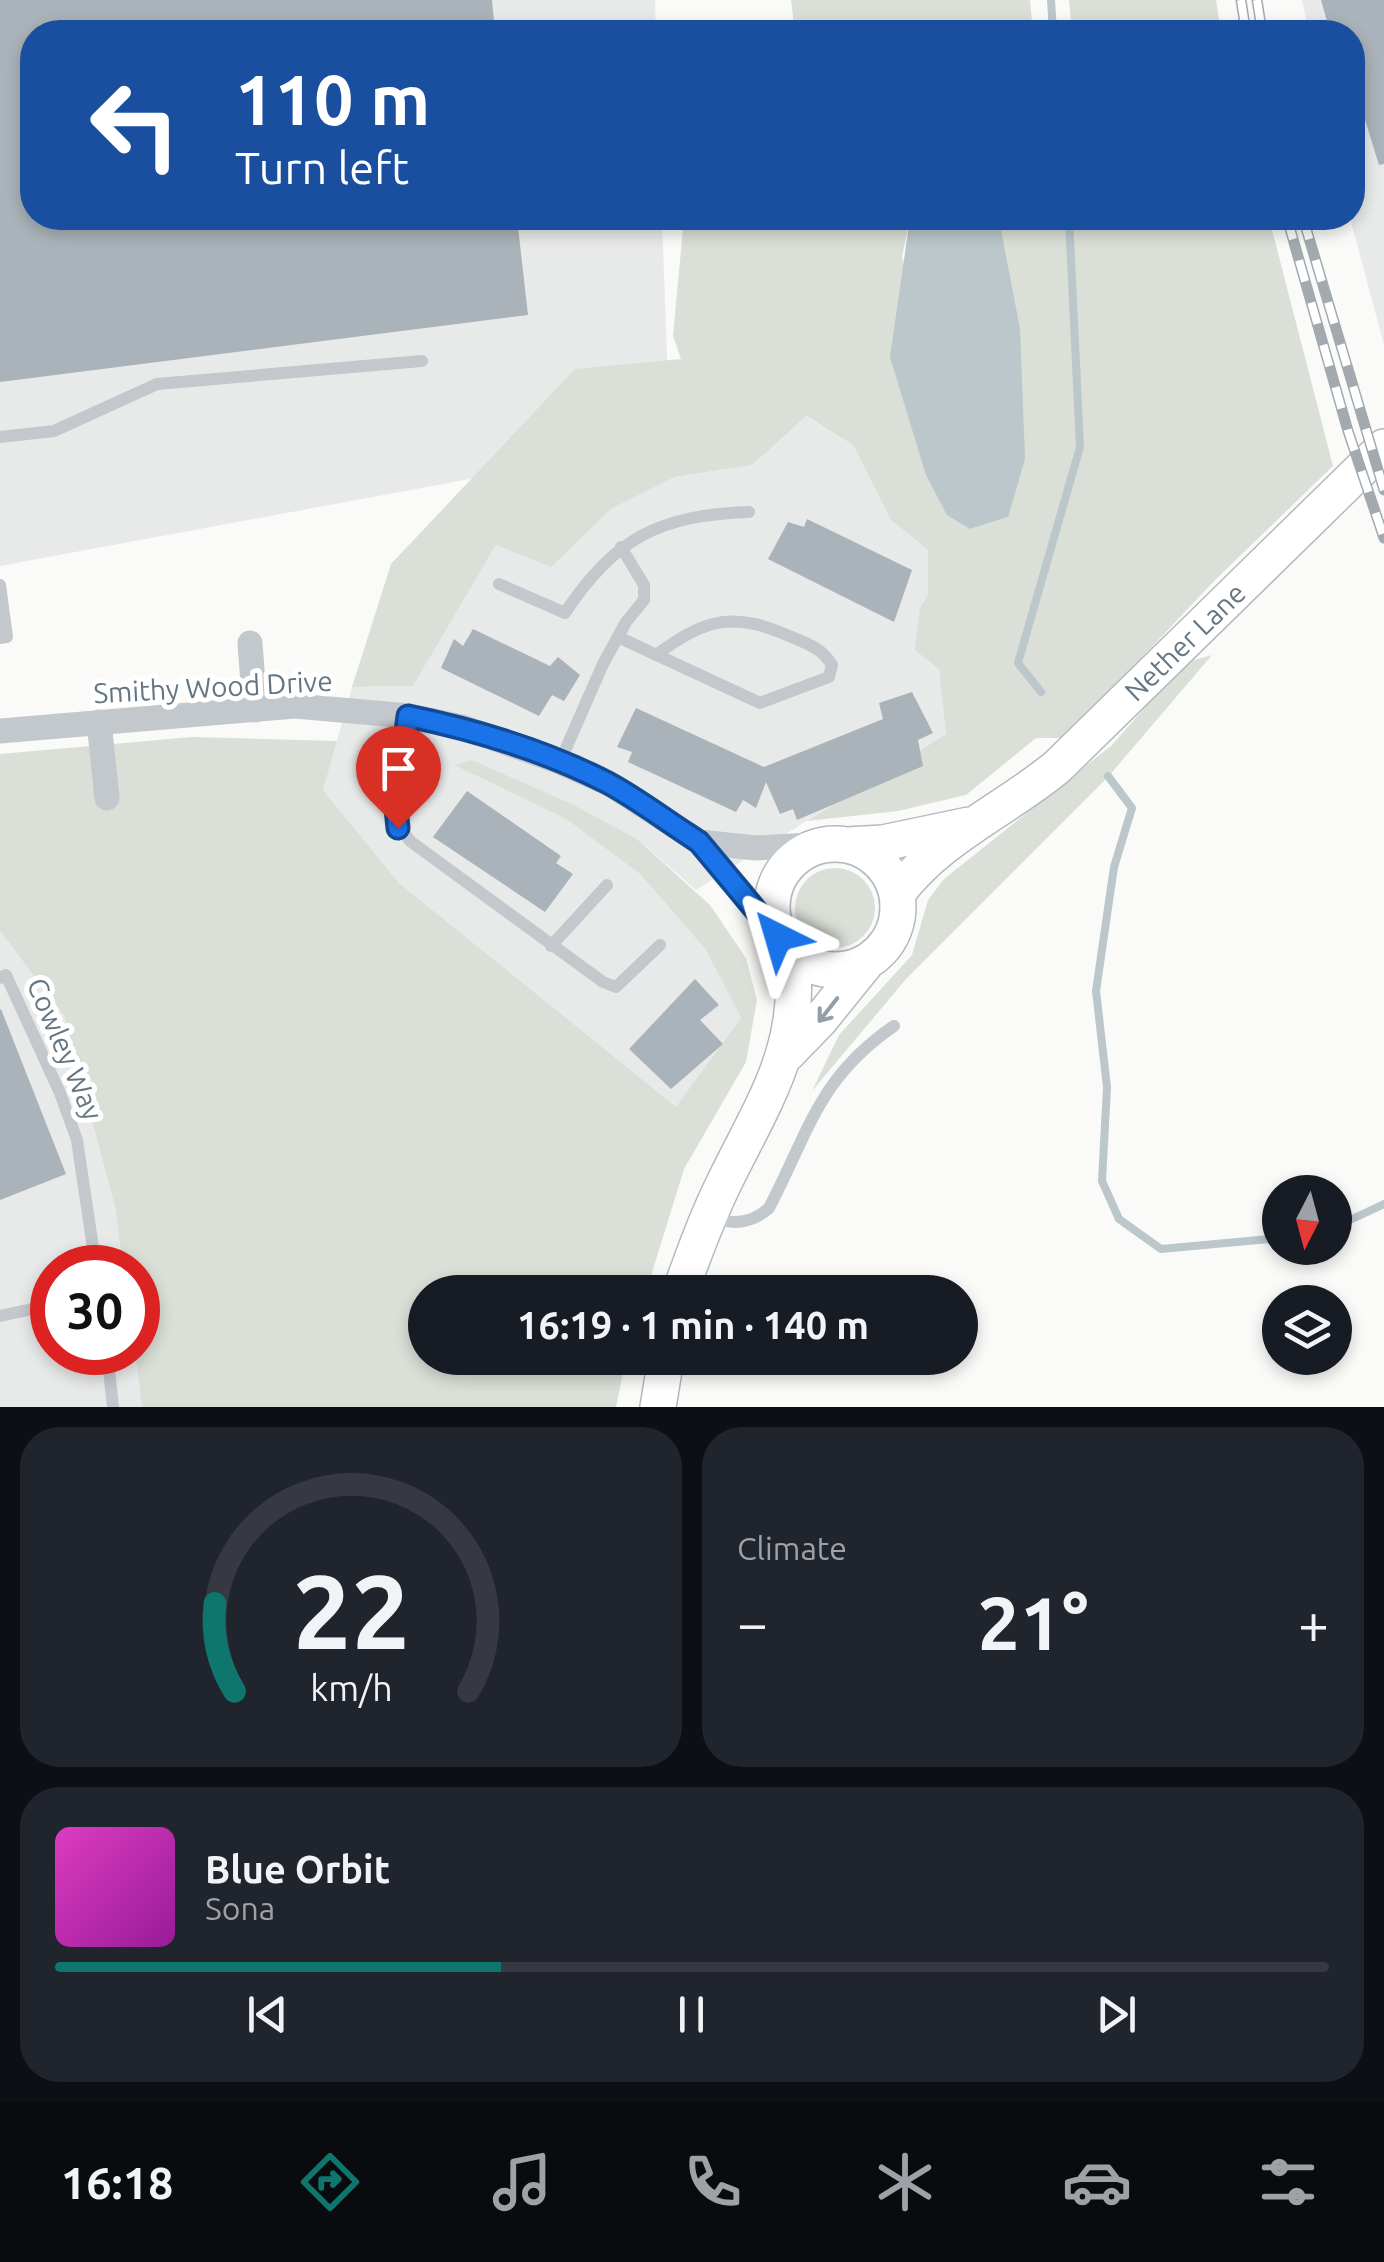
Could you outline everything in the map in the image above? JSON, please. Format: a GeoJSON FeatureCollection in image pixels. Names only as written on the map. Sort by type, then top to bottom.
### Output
{"type":"FeatureCollection","features":[{"type":"Feature","properties":{"kind":"main road","name":"Nether Lane"},"geometry":{"type":"LineString","coordinates":[[898,894],[921,866],[1057,767],[1384,447]]}},
{"type":"Feature","properties":{"kind":"main road","name":"Nether Lane"},"geometry":{"type":"LineString","coordinates":[[836,844],[883,843],[975,823]]}},
{"type":"Feature","properties":{"kind":"main road"},"geometry":{"type":"LineString","coordinates":[[686,1275],[707,1218],[787,1054],[893,934],[898,894],[880,862],[836,844],[799,856],[778,878],[772,898],[772,918],[785,945],[794,983],[787,1054]]}},
{"type":"Feature","properties":{"kind":"main road"},"geometry":{"type":"LineString","coordinates":[[785,945],[808,965],[827,970],[847,970],[866,963]]}},
{"type":"Feature","properties":{"kind":"main road"},"geometry":{"type":"LineString","coordinates":[[658,1407],[663,1375]]}},
{"type":"Feature","properties":{"kind":"street"},"geometry":{"type":"LineString","coordinates":[[250,643],[254,710]]}},
{"type":"Feature","properties":{"kind":"street","name":"Smithy Wood Drive"},"geometry":{"type":"LineString","coordinates":[[0,731],[295,706],[408,716],[462,727],[610,784],[699,842],[785,945]]}},
{"type":"Feature","properties":{"kind":"street"},"geometry":{"type":"LineString","coordinates":[[99,722],[107,798]]}},
{"type":"Feature","properties":{"kind":"street","name":"Smithy Wood Drive"},"geometry":{"type":"LineString","coordinates":[[699,842],[750,848],[836,844]]}},
{"type":"Feature","properties":{"kind":"lane"},"geometry":{"type":"LineString","coordinates":[[0,437],[54,431],[157,384],[422,361]]}},
{"type":"Feature","properties":{"kind":"lane"},"geometry":{"type":"LineString","coordinates":[[499,584],[565,613],[585,582],[621,547],[670,521],[749,512]]}},
{"type":"Feature","properties":{"kind":"lane"},"geometry":{"type":"LineString","coordinates":[[560,762],[618,638],[644,600],[644,585],[621,547]]}},
{"type":"Feature","properties":{"kind":"lane"},"geometry":{"type":"LineString","coordinates":[[0,584],[7,638],[0,638]]}},
{"type":"Feature","properties":{"kind":"lane"},"geometry":{"type":"LineString","coordinates":[[618,638],[760,704],[829,677],[832,665],[823,651],[758,622],[716,620],[688,631],[656,655]]}},
{"type":"Feature","properties":{"kind":"lane"},"geometry":{"type":"LineString","coordinates":[[408,716],[396,809],[398,828],[410,842],[550,946],[616,987],[660,945]]}},
{"type":"Feature","properties":{"kind":"lane"},"geometry":{"type":"LineString","coordinates":[[550,946],[607,884]]}},
{"type":"Feature","properties":{"kind":"lane","name":"Cowley Way"},"geometry":{"type":"LineString","coordinates":[[0,978],[6,976],[60,1093],[76,1140],[92,1245]]}},
{"type":"Feature","properties":{"kind":"lane"},"geometry":{"type":"LineString","coordinates":[[707,1218],[742,1223],[758,1218],[769,1208],[806,1126],[835,1078],[860,1049],[894,1026]]}},
{"type":"Feature","properties":{"kind":"lane"},"geometry":{"type":"LineString","coordinates":[[0,1316],[30,1310]]}},
{"type":"Feature","properties":{"kind":"lane"},"geometry":{"type":"LineString","coordinates":[[109,1375],[113,1407]]}},
{"type":"Feature","properties":{"kind":"shaded area"},"geometry":{"type":"Polygon","coordinates":[[[0,0],[655,0],[656,20],[20,20],[20,230],[662,230],[670,442],[0,566],[0,0]]]}},
{"type":"Feature","properties":{"kind":"shaded area"},"geometry":{"type":"Polygon","coordinates":[[[791,0],[1030,0],[1032,20],[793,20],[791,0]]]}},
{"type":"Feature","properties":{"kind":"shaded area"},"geometry":{"type":"Polygon","coordinates":[[[1069,0],[1216,0],[1219,20],[1071,20],[1069,0]]]}},
{"type":"Feature","properties":{"kind":"shaded area"},"geometry":{"type":"Polygon","coordinates":[[[1302,0],[1384,0],[1384,345],[1353,230],[1365,230],[1365,20],[1306,20],[1302,0]]]}},
{"type":"Feature","properties":{"kind":"shaded area"},"geometry":{"type":"Polygon","coordinates":[[[683,230],[908,230],[902,257],[970,529],[1008,517],[1001,230],[1272,230],[1333,466],[1214,581],[1066,738],[1036,738],[966,795],[898,811],[807,821],[946,734],[939,669],[915,650],[920,608],[928,595],[928,550],[891,520],[853,445],[806,416],[752,465],[675,477],[611,509],[551,567],[496,545],[413,686],[352,687],[391,564],[575,369],[681,359],[673,336],[683,230]]]}},
{"type":"Feature","properties":{"kind":"shaded area"},"geometry":{"type":"Polygon","coordinates":[[[908,230],[1001,230],[1020,329],[1025,459],[1008,517],[970,529],[947,515],[926,475],[890,357],[908,230]]]}},
{"type":"Feature","properties":{"kind":"shaded area"},"geometry":{"type":"Polygon","coordinates":[[[805,416],[853,445],[891,520],[928,550],[928,596],[920,608],[939,669],[946,734],[696,890],[637,839],[574,805],[474,760],[456,766],[566,819],[640,874],[706,950],[741,1018],[676,1108],[399,883],[323,790],[352,687],[413,686],[496,545],[551,566],[611,509],[675,477],[752,465],[805,416]]]}},
{"type":"Feature","properties":{"kind":"shaded area"},"geometry":{"type":"Polygon","coordinates":[[[1212,655],[1108,777],[906,979],[812,1091],[839,1035],[912,955],[928,900],[944,879],[1112,745],[1184,663],[1212,655]]]}},
{"type":"Feature","properties":{"kind":"shaded area"},"geometry":{"type":"Polygon","coordinates":[[[192,737],[337,741],[323,790],[399,883],[676,1107],[741,1018],[706,950],[640,874],[566,819],[454,765],[473,760],[574,805],[637,839],[710,905],[746,958],[757,1000],[746,1062],[684,1169],[651,1275],[408,1275],[408,1375],[623,1375],[616,1407],[142,1407],[138,1375],[160,1375],[160,1245],[120,1245],[115,1207],[64,1016],[0,931],[0,754],[192,737]]]}},
{"type":"Feature","properties":{"kind":"shaded area"},"geometry":{"type":"Polygon","coordinates":[[[835,868],[850,871],[863,880],[872,893],[872,923],[863,936],[850,945],[835,948],[820,945],[807,936],[798,923],[795,908],[798,893],[807,880],[820,871],[835,868]]]}},
{"type":"Feature","properties":{"kind":"shaded area"},"geometry":{"type":"Polygon","coordinates":[[[0,931],[64,1016],[115,1207],[120,1245],[30,1245],[30,1375],[138,1375],[142,1407],[0,1407],[0,931]]]}},
{"type":"Feature","properties":{"kind":"building"},"geometry":{"type":"Polygon","coordinates":[[[0,0],[492,0],[494,20],[20,20],[20,230],[518,230],[528,315],[0,382],[0,0]]]}},
{"type":"Feature","properties":{"kind":"building"},"geometry":{"type":"Polygon","coordinates":[[[1321,0],[1384,0],[1384,164],[1379,165],[1365,120],[1365,20],[1327,20],[1321,0]]]}},
{"type":"Feature","properties":{"kind":"building"},"geometry":{"type":"Polygon","coordinates":[[[807,519],[912,570],[894,622],[768,559],[788,522],[804,527],[807,519]]]}},
{"type":"Feature","properties":{"kind":"building"},"geometry":{"type":"Polygon","coordinates":[[[473,629],[550,666],[558,657],[580,675],[564,701],[552,695],[539,716],[441,668],[454,639],[463,646],[473,629]]]}},
{"type":"Feature","properties":{"kind":"building"},"geometry":{"type":"Polygon","coordinates":[[[912,692],[933,733],[918,740],[923,766],[797,820],[793,809],[780,814],[766,782],[756,808],[743,800],[736,812],[628,762],[632,752],[617,747],[636,708],[764,767],[883,719],[879,703],[912,692]]]}},
{"type":"Feature","properties":{"kind":"building"},"geometry":{"type":"Polygon","coordinates":[[[467,791],[561,856],[556,863],[573,874],[545,912],[433,837],[467,791]]]}},
{"type":"Feature","properties":{"kind":"building"},"geometry":{"type":"Polygon","coordinates":[[[695,979],[719,1005],[700,1020],[723,1044],[671,1089],[629,1049],[695,979]]]}},
{"type":"Feature","properties":{"kind":"building"},"geometry":{"type":"Polygon","coordinates":[[[0,1010],[66,1174],[0,1200],[0,1010]]]}},
{"type":"Feature","properties":{"kind":"waterway"},"geometry":{"type":"LineString","coordinates":[[1051,0],[1052,20]]}},
{"type":"Feature","properties":{"kind":"waterway"},"geometry":{"type":"LineString","coordinates":[[1041,692],[1018,663],[1080,447],[1070,230]]}},
{"type":"Feature","properties":{"kind":"waterway"},"geometry":{"type":"LineString","coordinates":[[1108,776],[1132,808],[1114,867],[1096,991],[1107,1087],[1102,1181],[1119,1219],[1161,1249],[1262,1240]]}},
{"type":"Feature","properties":{"kind":"waterway"},"geometry":{"type":"LineString","coordinates":[[1352,1219],[1384,1204]]}},
{"type":"Feature","properties":{"kind":"railway"},"geometry":{"type":"LineString","coordinates":[[1241,0],[1244,20]]}},
{"type":"Feature","properties":{"kind":"railway"},"geometry":{"type":"LineString","coordinates":[[1257,0],[1260,20]]}},
{"type":"Feature","properties":{"kind":"railway"},"geometry":{"type":"LineString","coordinates":[[1290,230],[1348,431],[1384,538]]}},
{"type":"Feature","properties":{"kind":"railway"},"geometry":{"type":"LineString","coordinates":[[1307,230],[1384,490]]}},
{"type":"Feature","properties":{"kind":"route"},"geometry":{"type":"LineString","coordinates":[[398,828],[396,809],[408,716],[462,727],[610,784],[687,834],[699,842],[778,937]]}}]}
